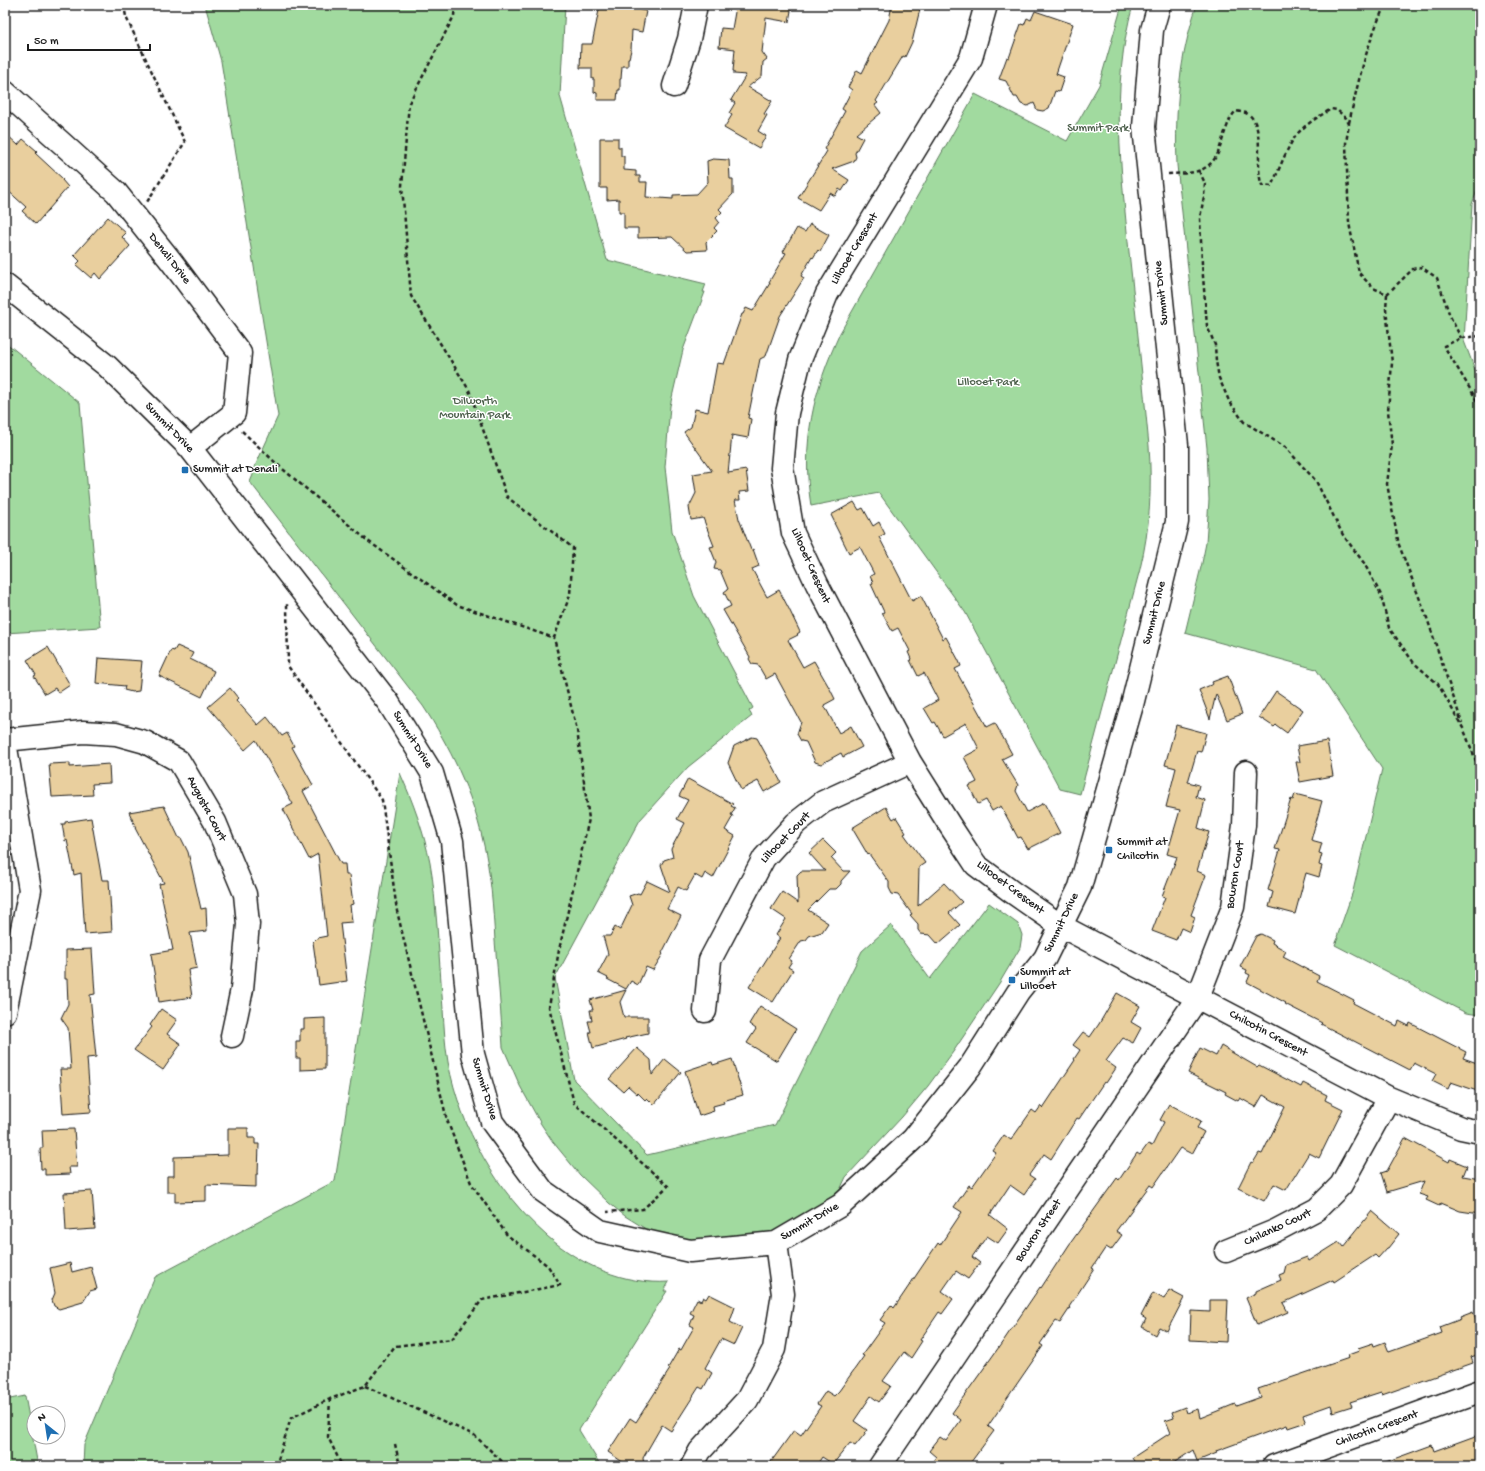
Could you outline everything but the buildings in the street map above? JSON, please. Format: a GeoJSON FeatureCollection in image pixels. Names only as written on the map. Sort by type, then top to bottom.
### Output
{"type":"FeatureCollection","features":[{"type":"Feature","properties":{"kind":"street"},"geometry":{"type":"LineString","coordinates":[[674,86],[689,39],[696,5]]}},
{"type":"Feature","properties":{"kind":"street","name":"Lillooet Crescent"},"geometry":{"type":"LineString","coordinates":[[986,5],[971,58],[827,294],[800,360],[787,413],[782,468],[793,533],[817,584],[910,762],[976,864],[1012,892],[1061,926]]}},
{"type":"Feature","properties":{"kind":"street","name":"Summit Drive"},"geometry":{"type":"LineString","coordinates":[[5,285],[107,366],[190,448],[388,702],[432,773],[452,841],[473,1054],[492,1122],[543,1191],[600,1231],[682,1250],[690,1251],[776,1242],[841,1205],[913,1139],[970,1067],[1018,992],[1045,958],[1080,887],[1085,872],[1132,705],[1177,522],[1177,445],[1144,126],[1152,30],[1159,5]]}},
{"type":"Feature","properties":{"kind":"street","name":"Denali Drive"},"geometry":{"type":"LineString","coordinates":[[5,92],[116,192],[171,261],[240,353],[234,413],[190,448]]}},
{"type":"Feature","properties":{"kind":"street","name":"Augusta Court"},"geometry":{"type":"LineString","coordinates":[[5,741],[83,732],[116,734],[145,742],[180,761],[215,822],[245,894],[248,924],[242,989],[232,1036]]}},
{"type":"Feature","properties":{"kind":"street"},"geometry":{"type":"LineString","coordinates":[[5,741],[30,890],[5,1012]]}},
{"type":"Feature","properties":{"kind":"street","name":"Lillooet Court"},"geometry":{"type":"LineString","coordinates":[[705,1011],[710,960],[764,858],[796,823],[823,802],[910,762]]}},
{"type":"Feature","properties":{"kind":"street","name":"Bowron Court"},"geometry":{"type":"LineString","coordinates":[[1198,997],[1233,907],[1244,824],[1246,772]]}},
{"type":"Feature","properties":{"kind":"street","name":"Chilcotin Crescent"},"geometry":{"type":"LineString","coordinates":[[1061,926],[1389,1098],[1461,1128],[1480,1132]]}},
{"type":"Feature","properties":{"kind":"street","name":"Bowron Street"},"geometry":{"type":"LineString","coordinates":[[880,1466],[1198,997]]}},
{"type":"Feature","properties":{"kind":"street","name":"Chilanko Court"},"geometry":{"type":"LineString","coordinates":[[1226,1251],[1275,1231],[1317,1209],[1341,1184],[1389,1098]]}},
{"type":"Feature","properties":{"kind":"street"},"geometry":{"type":"LineString","coordinates":[[692,1466],[700,1451],[747,1400],[774,1349],[784,1294],[776,1242]]}},
{"type":"Feature","properties":{"kind":"street","name":"Chilcotin Crescent"},"geometry":{"type":"LineString","coordinates":[[1274,1466],[1480,1391]]}},
{"type":"Feature","properties":{"kind":"path"},"geometry":{"type":"LineString","coordinates":[[124,5],[126,17],[185,142],[137,218]]}},
{"type":"Feature","properties":{"kind":"path"},"geometry":{"type":"LineString","coordinates":[[455,5],[454,16],[409,103],[402,186],[411,296],[469,390],[507,497],[573,548],[570,595],[554,638],[577,730],[589,819],[559,950],[549,1007],[574,1103],[668,1186],[643,1209],[606,1212]]}},
{"type":"Feature","properties":{"kind":"path"},"geometry":{"type":"LineString","coordinates":[[1385,5],[1377,21],[1366,53],[1346,143],[1349,223],[1359,273],[1373,288],[1387,294]]}},
{"type":"Feature","properties":{"kind":"path"},"geometry":{"type":"LineString","coordinates":[[1149,176],[1199,171],[1211,165],[1218,152],[1230,116],[1236,111],[1246,113],[1253,118],[1258,135],[1259,178],[1262,185],[1271,186],[1293,140],[1300,131],[1311,122],[1331,110],[1337,110],[1346,118],[1349,124]]}},
{"type":"Feature","properties":{"kind":"path"},"geometry":{"type":"LineString","coordinates":[[1199,171],[1205,183],[1200,218],[1207,326],[1215,344],[1219,378],[1229,401],[1244,422],[1285,447],[1316,481],[1343,535],[1364,563],[1381,595],[1389,628],[1414,663],[1438,684],[1464,730]]}},
{"type":"Feature","properties":{"kind":"path"},"geometry":{"type":"LineString","coordinates":[[1461,338],[1450,316],[1437,278],[1421,267],[1413,269],[1387,294],[1386,308],[1392,363],[1388,411],[1392,445],[1387,484],[1399,545],[1427,618],[1464,730],[1480,771]]}},
{"type":"Feature","properties":{"kind":"path"},"geometry":{"type":"LineString","coordinates":[[1480,336],[1461,338],[1444,346],[1475,397],[1480,409]]}},
{"type":"Feature","properties":{"kind":"path"},"geometry":{"type":"LineString","coordinates":[[227,418],[368,541],[457,605],[554,638]]}},
{"type":"Feature","properties":{"kind":"path"},"geometry":{"type":"LineString","coordinates":[[276,1466],[291,1418],[330,1399],[365,1386],[395,1346],[452,1339],[482,1300],[560,1285],[548,1266],[507,1235],[471,1183],[447,1120],[397,911],[382,800],[288,666],[287,603]]}},
{"type":"Feature","properties":{"kind":"path"},"geometry":{"type":"LineString","coordinates":[[365,1386],[474,1435],[507,1466]]}},
{"type":"Feature","properties":{"kind":"path"},"geometry":{"type":"LineString","coordinates":[[330,1399],[328,1437],[342,1466]]}},
{"type":"Feature","properties":{"kind":"path"},"geometry":{"type":"LineString","coordinates":[[395,1444],[400,1466]]}},
{"type":"Feature","properties":{"kind":"green space","name":"Dilworth Mountain Park"},"geometry":{"type":"Polygon","coordinates":[[[205,5],[565,5],[560,96],[607,260],[706,284],[703,292],[705,292],[683,350],[670,406],[665,467],[672,531],[694,596],[753,708],[749,711],[752,716],[688,767],[640,820],[555,978],[574,1080],[647,1155],[775,1125],[862,951],[891,925],[930,979],[989,903],[1018,924],[1022,935],[1020,948],[1000,982],[953,1052],[928,1086],[902,1117],[846,1177],[833,1205],[766,1255],[737,1258],[721,1257],[657,1236],[625,1216],[580,1175],[553,1142],[541,1124],[520,1086],[503,1047],[490,878],[486,853],[473,805],[459,770],[423,706],[250,482],[253,475],[252,473],[278,416],[221,61],[205,5]]]}},
{"type":"Feature","properties":{"kind":"green space","name":"Lillooet Park"},"geometry":{"type":"Polygon","coordinates":[[[1122,5],[1133,5],[1126,36],[1122,66],[1119,128],[1123,190],[1149,446],[1149,508],[1146,538],[1140,569],[1080,794],[1060,789],[965,612],[879,493],[811,506],[808,482],[809,438],[816,397],[840,333],[975,94],[1067,141],[1099,85],[1122,5]]]}},
{"type":"Feature","properties":{"kind":"green space"},"geometry":{"type":"Polygon","coordinates":[[[1197,5],[1480,5],[1480,183],[1472,204],[1464,341],[1480,383],[1480,1015],[1466,1013],[1335,945],[1353,891],[1382,769],[1316,669],[1185,633],[1206,543],[1209,500],[1207,448],[1177,165],[1177,124],[1182,64],[1197,5]]]}},
{"type":"Feature","properties":{"kind":"green space"},"geometry":{"type":"Polygon","coordinates":[[[5,342],[80,403],[100,627],[5,633],[5,342]]]}},
{"type":"Feature","properties":{"kind":"green space"},"geometry":{"type":"Polygon","coordinates":[[[400,773],[414,806],[428,851],[434,894],[448,1062],[462,1111],[483,1157],[512,1199],[529,1218],[547,1236],[574,1256],[588,1264],[619,1276],[635,1280],[669,1282],[664,1291],[667,1291],[579,1430],[601,1466],[83,1466],[84,1445],[155,1277],[335,1181],[400,773]]]}},
{"type":"Feature","properties":{"kind":"green space"},"geometry":{"type":"Polygon","coordinates":[[[25,1396],[27,1405],[26,1445],[34,1445],[38,1466],[5,1466],[5,1400],[25,1396]]]}},
{"type":"Feature","properties":{"kind":"place","name":"Summit at Denali"},"geometry":{"type":"Point","coordinates":[185,470]}},
{"type":"Feature","properties":{"kind":"place","name":"Summit at Chilcotin"},"geometry":{"type":"Point","coordinates":[1109,850]}},
{"type":"Feature","properties":{"kind":"place","name":"Summit at Lillooet"},"geometry":{"type":"Point","coordinates":[1012,980]}},
{"type":"Feature","properties":{"kind":"park label","name":"Summit Park"},"geometry":{"type":"Point","coordinates":[1098,129]}}]}
